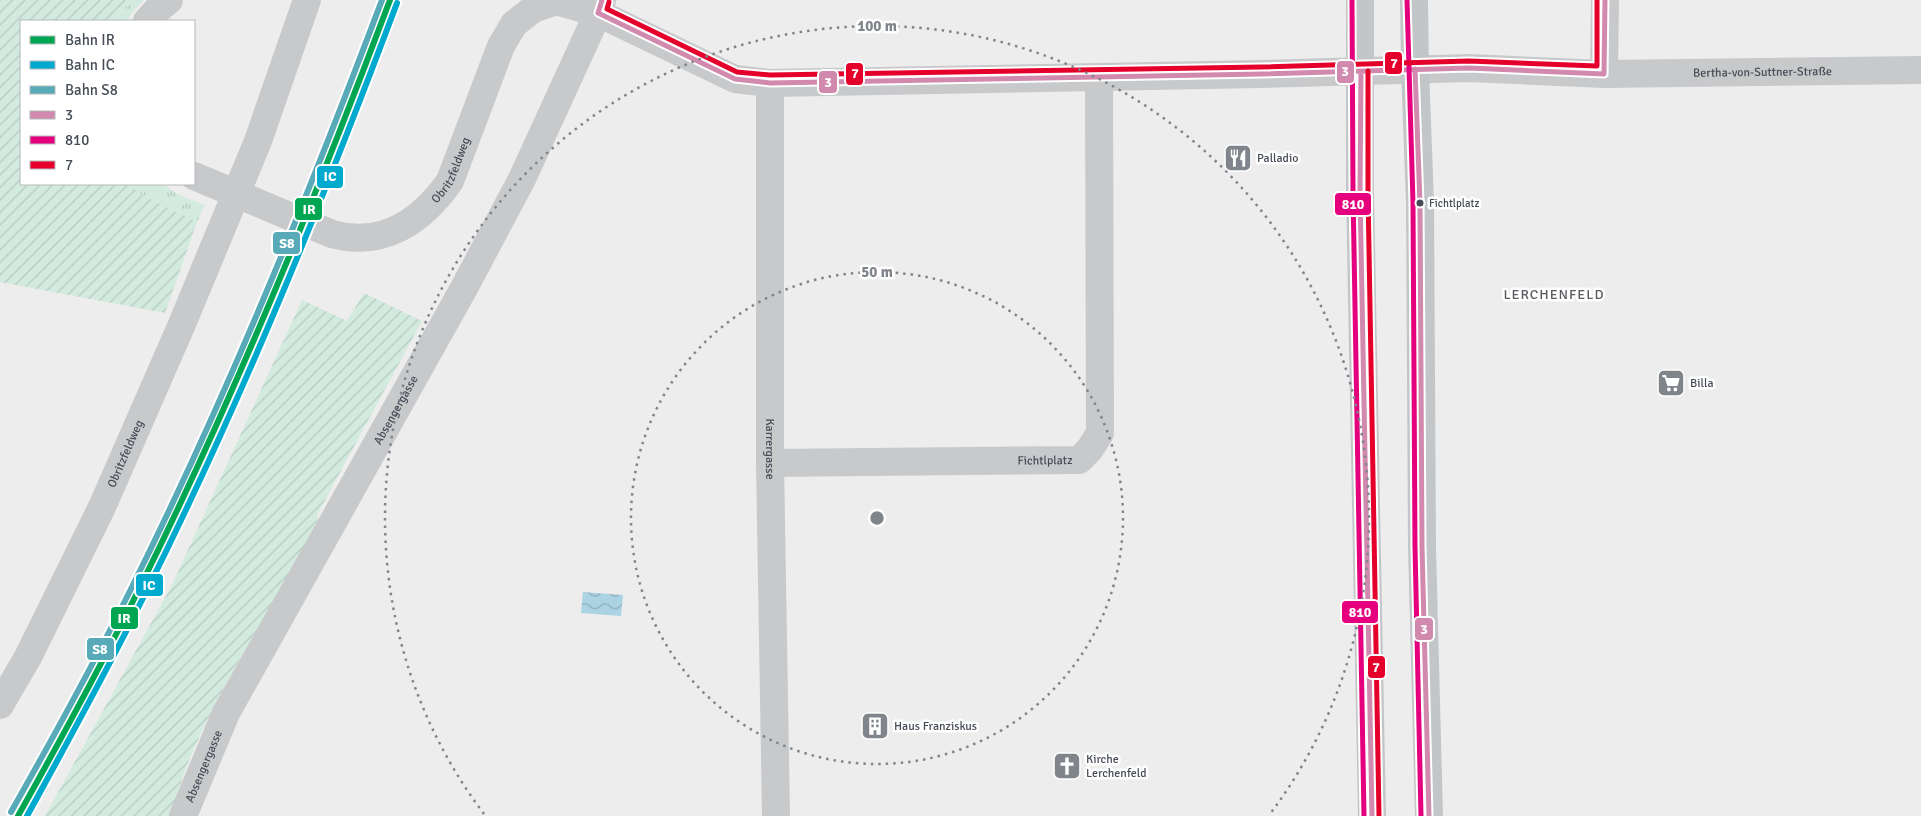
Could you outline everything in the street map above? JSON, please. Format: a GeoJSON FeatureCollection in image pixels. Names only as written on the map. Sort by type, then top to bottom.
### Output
{"type":"FeatureCollection","features":[{"type":"Feature","properties":{"kind":"main road"},"geometry":{"type":"LineString","coordinates":[[1360,0],[1360,203],[1372,816]]}},
{"type":"Feature","properties":{"kind":"main road"},"geometry":{"type":"LineString","coordinates":[[1414,0],[1420,203],[1422,548],[1429,816]]}},
{"type":"Feature","properties":{"kind":"street"},"geometry":{"type":"LineString","coordinates":[[148,20],[169,0]]}},
{"type":"Feature","properties":{"kind":"street","name":"Obritzfeldweg"},"geometry":{"type":"LineString","coordinates":[[0,705],[28,657],[102,507],[182,324],[258,141],[307,0]]}},
{"type":"Feature","properties":{"kind":"street"},"geometry":{"type":"LineString","coordinates":[[1604,74],[1605,0]]}},
{"type":"Feature","properties":{"kind":"street","name":"Obritzfeldweg"},"geometry":{"type":"LineString","coordinates":[[195,176],[342,237],[381,234],[402,227],[421,215],[437,199],[450,181],[501,46],[514,24],[533,9],[556,1],[600,7]]}},
{"type":"Feature","properties":{"kind":"street"},"geometry":{"type":"LineString","coordinates":[[600,7],[735,79],[770,84],[1361,71]]}},
{"type":"Feature","properties":{"kind":"street","name":"Absengergasse"},"geometry":{"type":"LineString","coordinates":[[183,816],[226,713],[464,288],[522,179],[600,7]]}},
{"type":"Feature","properties":{"kind":"street","name":"Bertha-von-Suttner-Straße"},"geometry":{"type":"LineString","coordinates":[[1361,71],[1469,68],[1604,74],[1921,70]]}},
{"type":"Feature","properties":{"kind":"street","name":"Fichtlplatz"},"geometry":{"type":"LineString","coordinates":[[770,464],[1079,460],[1090,449],[1100,433],[1099,77]]}},
{"type":"Feature","properties":{"kind":"street","name":"Karrergasse"},"geometry":{"type":"LineString","coordinates":[[770,84],[770,464],[776,816]]}},
{"type":"Feature","properties":{"kind":"green space"},"geometry":{"type":"Polygon","coordinates":[[[0,0],[132,0],[114,20],[20,20],[20,185],[129,185],[144,196],[197,222],[165,313],[0,282],[0,0]]]}},
{"type":"Feature","properties":{"kind":"green space"},"geometry":{"type":"Polygon","coordinates":[[[132,0],[144,0],[133,11],[128,20],[114,20],[132,0]]]}},
{"type":"Feature","properties":{"kind":"green space"},"geometry":{"type":"Polygon","coordinates":[[[129,185],[164,185],[177,194],[205,205],[197,222],[144,196],[129,185]]]}},
{"type":"Feature","properties":{"kind":"green space"},"geometry":{"type":"Polygon","coordinates":[[[364,293],[422,321],[318,513],[316,533],[243,653],[210,715],[182,779],[172,816],[45,816],[171,587],[302,300],[347,321],[364,293]]]}},
{"type":"Feature","properties":{"kind":"water"},"geometry":{"type":"Polygon","coordinates":[[[583,592],[623,595],[621,616],[581,613],[583,592]]]}},
{"type":"Feature","properties":{"kind":"rail line","name":"S8"},"geometry":{"type":"LineString","coordinates":[[11,812],[118,615],[201,443],[295,223],[382,0]]}},
{"type":"Feature","properties":{"kind":"rail line","name":"IR"},"geometry":{"type":"LineString","coordinates":[[18,816],[125,618],[208,445],[303,224],[390,0]]}},
{"type":"Feature","properties":{"kind":"rail line","name":"IC"},"geometry":{"type":"LineString","coordinates":[[27,816],[131,622],[214,449],[310,227],[397,3]]}},
{"type":"Feature","properties":{"kind":"transit line","name":"3"},"geometry":{"type":"LineString","coordinates":[[602,0],[598,13],[735,79],[770,83],[1261,74],[1469,68],[1604,74]]}},
{"type":"Feature","properties":{"kind":"transit line","name":"810"},"geometry":{"type":"LineString","coordinates":[[1352,0],[1353,193],[1364,816]]}},
{"type":"Feature","properties":{"kind":"transit line","name":"810"},"geometry":{"type":"LineString","coordinates":[[1407,0],[1413,203],[1415,547],[1421,816]]}},
{"type":"Feature","properties":{"kind":"transit line","name":"7"},"geometry":{"type":"LineString","coordinates":[[609,2],[607,9],[737,72],[770,75],[1261,67],[1469,61],[1597,66],[1597,0]]}},
{"type":"Feature","properties":{"kind":"transit line","name":"3"},"geometry":{"type":"LineString","coordinates":[[1604,74],[1605,0]]}},
{"type":"Feature","properties":{"kind":"transit line","name":"3"},"geometry":{"type":"LineString","coordinates":[[1415,69],[1420,203],[1422,547],[1429,816]]}},
{"type":"Feature","properties":{"kind":"transit line","name":"3"},"geometry":{"type":"LineString","coordinates":[[1361,71],[1360,193],[1372,816]]}},
{"type":"Feature","properties":{"kind":"transit line","name":"7"},"geometry":{"type":"LineString","coordinates":[[1368,71],[1368,193],[1379,816]]}},
{"type":"Feature","properties":{"kind":"place","name":"Palladio"},"geometry":{"type":"Point","coordinates":[1238,158]}},
{"type":"Feature","properties":{"kind":"place","name":"Fichtlplatz"},"geometry":{"type":"Point","coordinates":[1420,203]}},
{"type":"Feature","properties":{"kind":"place","name":"Billa"},"geometry":{"type":"Point","coordinates":[1671,383]}},
{"type":"Feature","properties":{"kind":"place","name":"Haus Franziskus"},"geometry":{"type":"Point","coordinates":[875,726]}},
{"type":"Feature","properties":{"kind":"place","name":"Kirche Lerchenfeld"},"geometry":{"type":"Point","coordinates":[1067,766]}},
{"type":"Feature","properties":{"kind":"district","name":"LERCHENFELD"},"geometry":{"type":"Point","coordinates":[1554,294]}}]}
